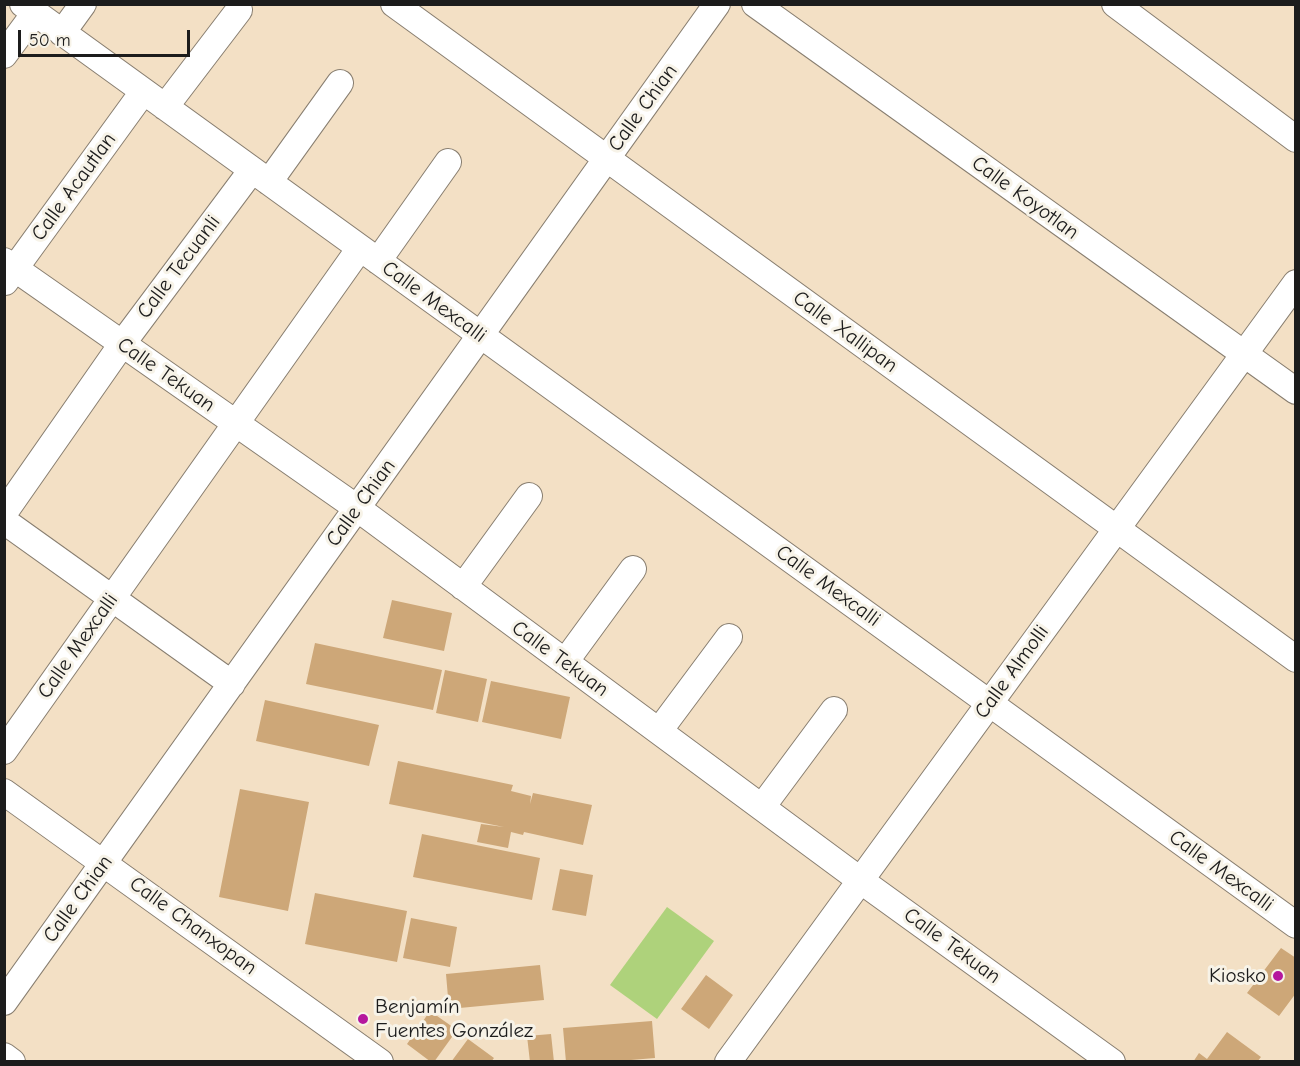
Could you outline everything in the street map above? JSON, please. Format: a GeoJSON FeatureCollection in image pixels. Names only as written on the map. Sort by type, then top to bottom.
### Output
{"type":"FeatureCollection","features":[{"type":"Feature","properties":{"kind":"street"},"geometry":{"type":"LineString","coordinates":[[62,33],[83,4]]}},
{"type":"Feature","properties":{"kind":"street","name":"Calle Xallipan"},"geometry":{"type":"LineString","coordinates":[[394,4],[1296,659]]}},
{"type":"Feature","properties":{"kind":"street","name":"Calle Chian"},"geometry":{"type":"LineString","coordinates":[[4,1002],[717,4]]}},
{"type":"Feature","properties":{"kind":"street","name":"Calle Koyotlan"},"geometry":{"type":"LineString","coordinates":[[754,4],[1296,391]]}},
{"type":"Feature","properties":{"kind":"street"},"geometry":{"type":"LineString","coordinates":[[1115,4],[1296,139]]}},
{"type":"Feature","properties":{"kind":"street"},"geometry":{"type":"LineString","coordinates":[[4,55],[29,9]]}},
{"type":"Feature","properties":{"kind":"street","name":"Calle Mexcalli"},"geometry":{"type":"LineString","coordinates":[[29,9],[1296,925]]}},
{"type":"Feature","properties":{"kind":"street"},"geometry":{"type":"LineString","coordinates":[[165,107],[239,10]]}},
{"type":"Feature","properties":{"kind":"street","name":"Calle Tecuanli"},"geometry":{"type":"LineString","coordinates":[[4,513],[122,344],[340,83]]}},
{"type":"Feature","properties":{"kind":"street","name":"Calle Acautlan"},"geometry":{"type":"LineString","coordinates":[[8,270],[143,92]]}},
{"type":"Feature","properties":{"kind":"street"},"geometry":{"type":"LineString","coordinates":[[369,255],[448,162]]}},
{"type":"Feature","properties":{"kind":"street","name":"Calle Mexcalli"},"geometry":{"type":"LineString","coordinates":[[4,751],[235,424],[369,255]]}},
{"type":"Feature","properties":{"kind":"street","name":"Calle Tekuan"},"geometry":{"type":"LineString","coordinates":[[8,270],[122,344],[357,508],[860,880],[1113,1062]]}},
{"type":"Feature","properties":{"kind":"street","name":"Calle Almolli"},"geometry":{"type":"LineString","coordinates":[[740,1057],[860,880],[1296,283]]}},
{"type":"Feature","properties":{"kind":"street"},"geometry":{"type":"LineString","coordinates":[[463,587],[529,495]]}},
{"type":"Feature","properties":{"kind":"street"},"geometry":{"type":"LineString","coordinates":[[4,521],[232,684]]}},
{"type":"Feature","properties":{"kind":"street"},"geometry":{"type":"LineString","coordinates":[[565,662],[633,569]]}},
{"type":"Feature","properties":{"kind":"street"},"geometry":{"type":"LineString","coordinates":[[659,731],[729,637]]}},
{"type":"Feature","properties":{"kind":"street"},"geometry":{"type":"LineString","coordinates":[[762,807],[834,710]]}},
{"type":"Feature","properties":{"kind":"street","name":"Calle Chanxopan"},"geometry":{"type":"LineString","coordinates":[[4,792],[105,862],[380,1062]]}},
{"type":"Feature","properties":{"kind":"street"},"geometry":{"type":"LineString","coordinates":[[4,1056],[12,1062]]}},
{"type":"Feature","properties":{"kind":"green space"},"geometry":{"type":"Polygon","coordinates":[[[667,907],[714,941],[657,1019],[610,985],[667,907]]]}},
{"type":"Feature","properties":{"kind":"building"},"geometry":{"type":"Polygon","coordinates":[[[392,600],[452,613],[444,651],[383,638],[392,600]]]}},
{"type":"Feature","properties":{"kind":"building"},"geometry":{"type":"Polygon","coordinates":[[[315,643],[442,670],[433,710],[306,684],[315,643]]]}},
{"type":"Feature","properties":{"kind":"building"},"geometry":{"type":"Polygon","coordinates":[[[445,670],[487,679],[478,722],[436,713],[445,670]]]}},
{"type":"Feature","properties":{"kind":"building"},"geometry":{"type":"Polygon","coordinates":[[[491,681],[570,697],[561,739],[482,722],[491,681]]]}},
{"type":"Feature","properties":{"kind":"building"},"geometry":{"type":"Polygon","coordinates":[[[265,700],[379,725],[369,766],[256,741],[265,700]]]}},
{"type":"Feature","properties":{"kind":"building"},"geometry":{"type":"Polygon","coordinates":[[[398,761],[513,785],[511,791],[531,796],[530,804],[533,793],[592,805],[583,845],[524,832],[523,835],[511,832],[508,848],[477,842],[481,824],[504,827],[389,804],[398,761]]]}},
{"type":"Feature","properties":{"kind":"building"},"geometry":{"type":"Polygon","coordinates":[[[240,789],[309,802],[288,911],[219,897],[240,789]]]}},
{"type":"Feature","properties":{"kind":"building"},"geometry":{"type":"Polygon","coordinates":[[[422,834],[540,858],[532,900],[413,877],[422,834]]]}},
{"type":"Feature","properties":{"kind":"building"},"geometry":{"type":"Polygon","coordinates":[[[560,869],[593,875],[586,916],[552,910],[560,869]]]}},
{"type":"Feature","properties":{"kind":"building"},"geometry":{"type":"Polygon","coordinates":[[[315,893],[407,911],[397,962],[305,944],[315,893]]]}},
{"type":"Feature","properties":{"kind":"building"},"geometry":{"type":"Polygon","coordinates":[[[411,918],[457,927],[450,967],[403,958],[411,918]]]}},
{"type":"Feature","properties":{"kind":"building","name":"Kiosko"},"geometry":{"type":"Polygon","coordinates":[[[1281,948],[1296,958],[1296,993],[1279,1016],[1247,993],[1281,948]]]}},
{"type":"Feature","properties":{"kind":"building"},"geometry":{"type":"Polygon","coordinates":[[[540,965],[544,1000],[449,1009],[446,974],[540,965]]]}},
{"type":"Feature","properties":{"kind":"building"},"geometry":{"type":"Polygon","coordinates":[[[706,975],[733,995],[709,1029],[681,1009],[706,975]]]}},
{"type":"Feature","properties":{"kind":"building"},"geometry":{"type":"Polygon","coordinates":[[[430,1011],[457,1030],[434,1062],[407,1044],[430,1011]]]}},
{"type":"Feature","properties":{"kind":"building"},"geometry":{"type":"Polygon","coordinates":[[[652,1021],[655,1058],[607,1062],[566,1062],[563,1028],[652,1021]]]}},
{"type":"Feature","properties":{"kind":"building"},"geometry":{"type":"Polygon","coordinates":[[[1227,1032],[1261,1057],[1257,1062],[1193,1062],[1199,1053],[1207,1059],[1227,1032]]]}},
{"type":"Feature","properties":{"kind":"building"},"geometry":{"type":"Polygon","coordinates":[[[551,1034],[554,1062],[530,1062],[527,1036],[551,1034]]]}},
{"type":"Feature","properties":{"kind":"building"},"geometry":{"type":"Polygon","coordinates":[[[468,1039],[494,1058],[491,1062],[451,1062],[468,1039]]]}},
{"type":"Feature","properties":{"kind":"place","name":"Kiosko"},"geometry":{"type":"Point","coordinates":[1278,976]}},
{"type":"Feature","properties":{"kind":"place","name":"Benjamín Fuentes González"},"geometry":{"type":"Point","coordinates":[363,1019]}}]}
